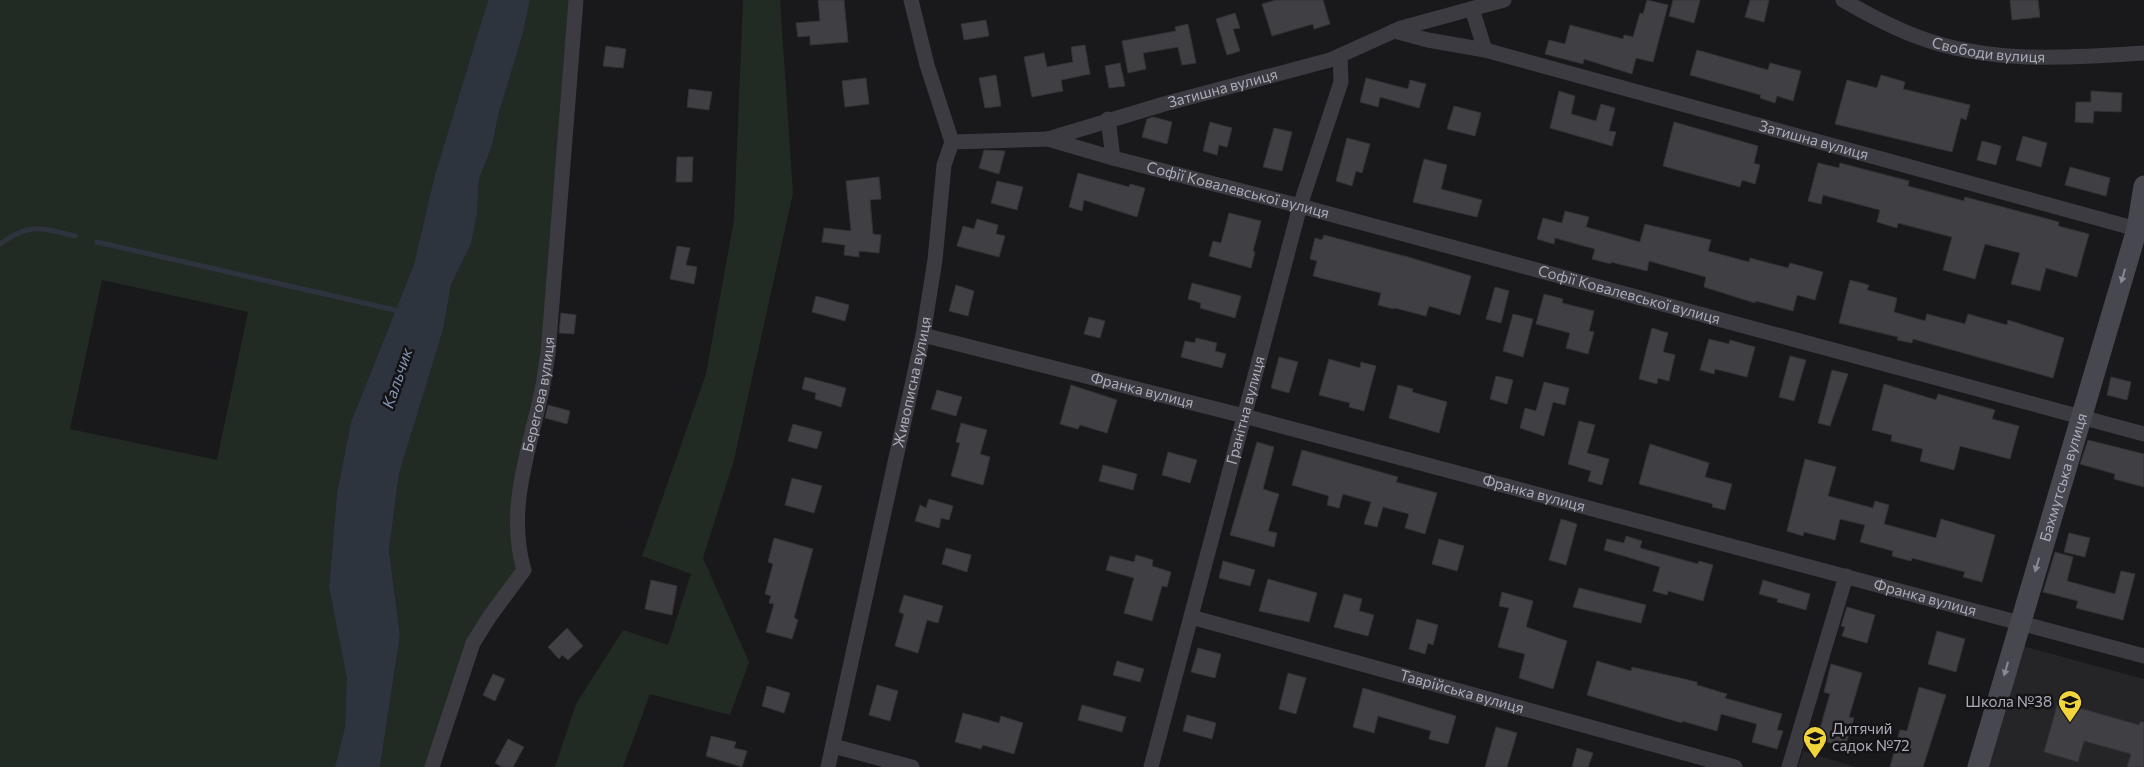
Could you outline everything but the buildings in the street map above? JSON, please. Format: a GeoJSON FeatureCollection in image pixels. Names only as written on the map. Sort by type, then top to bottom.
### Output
{"type":"FeatureCollection","features":[{"type":"Feature","properties":{"kind":"street","name":"Берегова вулиця"},"geometry":{"type":"LineString","coordinates":[[432,767],[473,643],[490,616],[524,570],[517,549],[515,519],[518,489],[541,396],[548,354],[576,0]]}},
{"type":"Feature","properties":{"kind":"street"},"geometry":{"type":"LineString","coordinates":[[911,0],[927,65],[952,142]]}},
{"type":"Feature","properties":{"kind":"street"},"geometry":{"type":"LineString","coordinates":[[1485,50],[1472,9],[1504,0]]}},
{"type":"Feature","properties":{"kind":"street","name":"Свободи вулиця"},"geometry":{"type":"LineString","coordinates":[[1843,0],[1886,24],[1911,35],[1973,52],[2025,57],[2144,54]]}},
{"type":"Feature","properties":{"kind":"street","name":"Затишна вулиця"},"geometry":{"type":"LineString","coordinates":[[1048,139],[1108,120],[1340,56],[1394,31],[1472,9]]}},
{"type":"Feature","properties":{"kind":"street","name":"Затишна вулиця"},"geometry":{"type":"LineString","coordinates":[[1394,31],[1428,40],[1485,50],[2141,230]]}},
{"type":"Feature","properties":{"kind":"street","name":"Гранітна вулиця"},"geometry":{"type":"LineString","coordinates":[[1151,767],[1300,206],[1341,82],[1342,68],[1340,56]]}},
{"type":"Feature","properties":{"kind":"street"},"geometry":{"type":"LineString","coordinates":[[1108,120],[1113,158]]}},
{"type":"Feature","properties":{"kind":"street","name":"Софії Ковалевської вулиця"},"geometry":{"type":"LineString","coordinates":[[952,142],[1048,139],[2144,434]]}},
{"type":"Feature","properties":{"kind":"street","name":"Живописна вулиця"},"geometry":{"type":"LineString","coordinates":[[828,767],[922,335],[935,260],[944,165],[952,142]]}},
{"type":"Feature","properties":{"kind":"street","name":"Бахмутська вулиця"},"geometry":{"type":"LineString","coordinates":[[1978,767],[2020,622],[2141,230],[2144,186]]}},
{"type":"Feature","properties":{"kind":"street","name":"Франка вулиця"},"geometry":{"type":"LineString","coordinates":[[922,335],[1244,416],[2144,656]]}},
{"type":"Feature","properties":{"kind":"street"},"geometry":{"type":"LineString","coordinates":[[1789,767],[1846,576]]}},
{"type":"Feature","properties":{"kind":"street","name":"Таврійська вулиця"},"geometry":{"type":"LineString","coordinates":[[1191,617],[1735,767]]}},
{"type":"Feature","properties":{"kind":"street"},"geometry":{"type":"LineString","coordinates":[[833,746],[912,767]]}},
{"type":"Feature","properties":{"kind":"shaded area"},"geometry":{"type":"Polygon","coordinates":[[[0,0],[488,0],[434,178],[414,264],[351,422],[337,493],[329,587],[348,677],[345,727],[335,767],[0,767],[0,0]],[[102,280],[70,429],[217,460],[248,312],[102,280]]]}},
{"type":"Feature","properties":{"kind":"shaded area"},"geometry":{"type":"Polygon","coordinates":[[[530,0],[576,0],[548,354],[518,489],[524,570],[490,616],[432,767],[380,767],[400,635],[389,551],[399,474],[443,330],[451,285],[471,244],[477,214],[479,179],[492,146],[498,116],[523,33],[530,0]]]}},
{"type":"Feature","properties":{"kind":"shaded area"},"geometry":{"type":"Polygon","coordinates":[[[743,0],[780,0],[793,193],[734,460],[703,558],[749,662],[730,715],[650,694],[623,767],[555,767],[576,704],[623,630],[668,645],[691,574],[642,556],[706,374],[734,220],[743,0]]]}},
{"type":"Feature","properties":{"kind":"shaded area","name":"Школа №38"},"geometry":{"type":"Polygon","coordinates":[[[2019,645],[2144,679],[2144,767],[1983,767],[2019,645]]]}},
{"type":"Feature","properties":{"kind":"shaded area","name":"Дитячий садок №72"},"geometry":{"type":"Polygon","coordinates":[[[1803,751],[1856,767],[1798,767],[1803,751]]]}},
{"type":"Feature","properties":{"kind":"water","name":"Кальчик"},"geometry":{"type":"Polygon","coordinates":[[[488,0],[530,0],[523,33],[498,116],[492,146],[479,179],[477,214],[471,244],[451,285],[443,330],[399,474],[389,551],[400,635],[380,767],[335,767],[345,727],[347,677],[329,587],[337,493],[351,422],[414,264],[434,178],[488,0]]]}},
{"type":"Feature","properties":{"kind":"waterway"},"geometry":{"type":"LineString","coordinates":[[0,244],[20,232],[36,229],[75,236]]}},
{"type":"Feature","properties":{"kind":"waterway"},"geometry":{"type":"LineString","coordinates":[[97,242],[399,311]]}},
{"type":"Feature","properties":{"kind":"place","name":"Школа №38"},"geometry":{"type":"Point","coordinates":[2070,723]}},
{"type":"Feature","properties":{"kind":"place","name":"Дитячий садок №72"},"geometry":{"type":"Point","coordinates":[1815,759]}}]}
